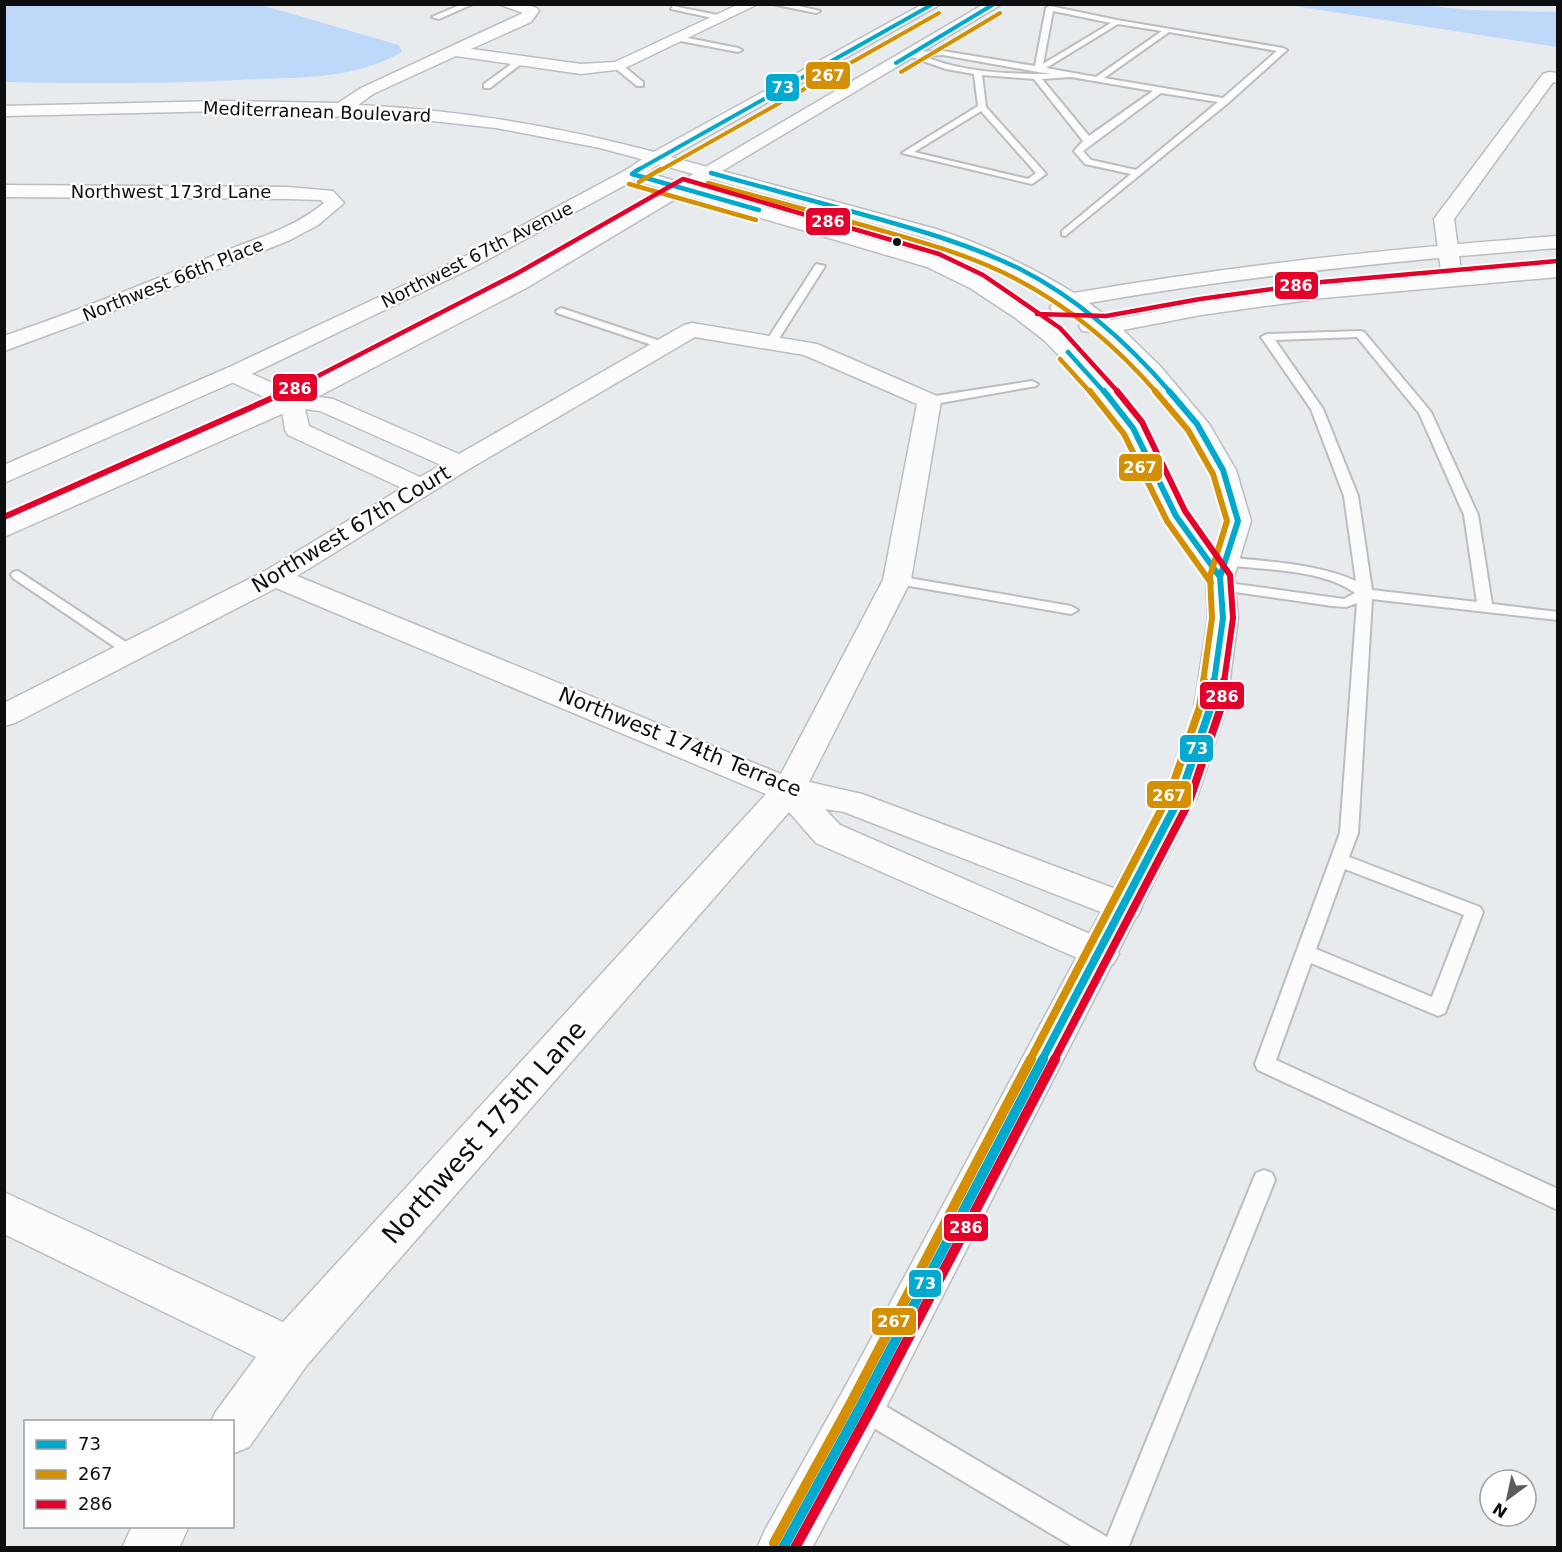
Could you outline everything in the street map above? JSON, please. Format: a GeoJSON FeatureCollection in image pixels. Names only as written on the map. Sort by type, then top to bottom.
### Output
{"type":"FeatureCollection","features":[{"type":"Feature","properties":{"kind":"street"},"geometry":{"type":"LineString","coordinates":[[314,124],[342,109],[367,91],[526,19],[532,11],[527,6],[505,4]]}},
{"type":"Feature","properties":{"kind":"street"},"geometry":{"type":"LineString","coordinates":[[451,51],[580,69],[618,66],[751,4]]}},
{"type":"Feature","properties":{"kind":"street","name":"Northwest 67th Avenue"},"geometry":{"type":"LineString","coordinates":[[4,475],[233,374],[465,264],[622,171],[656,158],[934,4]]}},
{"type":"Feature","properties":{"kind":"street","name":"Northwest 67th Avenue"},"geometry":{"type":"LineString","coordinates":[[4,529],[292,401],[521,283],[995,4]]}},
{"type":"Feature","properties":{"kind":"street"},"geometry":{"type":"LineString","coordinates":[[893,27],[898,45],[912,54]]}},
{"type":"Feature","properties":{"kind":"street"},"geometry":{"type":"LineString","coordinates":[[832,62],[873,56],[912,54]]}},
{"type":"Feature","properties":{"kind":"street"},"geometry":{"type":"LineString","coordinates":[[1452,278],[1444,219],[1549,77],[1557,78]]}},
{"type":"Feature","properties":{"kind":"street","name":"Mediterranean Boulevard"},"geometry":{"type":"LineString","coordinates":[[4,111],[94,111],[223,106],[423,114],[568,136],[818,201],[970,247],[1021,270],[1071,300],[1107,327],[1152,371],[1197,424],[1222,470],[1238,521],[1222,575]]}},
{"type":"Feature","properties":{"kind":"street","name":"Mediterranean Boulevard"},"geometry":{"type":"LineString","coordinates":[[280,123],[349,126]]}},
{"type":"Feature","properties":{"kind":"street"},"geometry":{"type":"LineString","coordinates":[[507,144],[533,130]]}},
{"type":"Feature","properties":{"kind":"street"},"geometry":{"type":"LineString","coordinates":[[622,171],[933,263],[977,284],[1023,312],[1053,336],[1094,379],[1133,429],[1176,516],[1222,575],[1223,618],[1210,709],[1180,797],[1100,954],[861,1406],[783,1548]]}},
{"type":"Feature","properties":{"kind":"street","name":"Northwest 173rd Lane"},"geometry":{"type":"LineString","coordinates":[[4,191],[288,192],[326,195],[335,203]]}},
{"type":"Feature","properties":{"kind":"street","name":"Northwest 66th Place"},"geometry":{"type":"LineString","coordinates":[[4,344],[94,313],[289,233],[322,216],[335,203]]}},
{"type":"Feature","properties":{"kind":"street"},"geometry":{"type":"LineString","coordinates":[[1037,324],[1071,300],[1167,282],[1291,265],[1557,242]]}},
{"type":"Feature","properties":{"kind":"street"},"geometry":{"type":"LineString","coordinates":[[1037,324],[1107,327],[1224,305],[1323,292],[1452,278],[1557,270]]}},
{"type":"Feature","properties":{"kind":"street","name":"Northwest 67th Court"},"geometry":{"type":"LineString","coordinates":[[4,716],[275,577],[460,464],[692,330],[771,343]]}},
{"type":"Feature","properties":{"kind":"street"},"geometry":{"type":"LineString","coordinates":[[771,343],[809,349],[929,401]]}},
{"type":"Feature","properties":{"kind":"street"},"geometry":{"type":"LineString","coordinates":[[233,374],[292,401],[325,404],[460,464]]}},
{"type":"Feature","properties":{"kind":"street"},"geometry":{"type":"LineString","coordinates":[[292,401],[297,430],[422,488]]}},
{"type":"Feature","properties":{"kind":"street","name":"Northwest 175th Lane"},"geometry":{"type":"LineString","coordinates":[[234,1427],[290,1350],[789,790],[897,580],[929,401]]}},
{"type":"Feature","properties":{"kind":"street","name":"Northwest 174th Terrace"},"geometry":{"type":"LineString","coordinates":[[275,577],[789,790],[850,802],[1124,907]]}},
{"type":"Feature","properties":{"kind":"street"},"geometry":{"type":"LineString","coordinates":[[789,790],[828,834],[1100,954]]}},
{"type":"Feature","properties":{"kind":"street"},"geometry":{"type":"LineString","coordinates":[[4,1212],[290,1350]]}},
{"type":"Feature","properties":{"kind":"street"},"geometry":{"type":"LineString","coordinates":[[148,1548],[162,1528]]}},
{"type":"Feature","properties":{"kind":"lane"},"geometry":{"type":"LineString","coordinates":[[436,17],[470,4]]}},
{"type":"Feature","properties":{"kind":"lane"},"geometry":{"type":"LineString","coordinates":[[775,4],[816,11]]}},
{"type":"Feature","properties":{"kind":"lane"},"geometry":{"type":"LineString","coordinates":[[673,8],[722,18]]}},
{"type":"Feature","properties":{"kind":"lane"},"geometry":{"type":"LineString","coordinates":[[1065,233],[1283,50],[1117,22],[1050,8],[1037,73],[1088,141]]}},
{"type":"Feature","properties":{"kind":"lane"},"geometry":{"type":"LineString","coordinates":[[912,54],[930,63],[1009,77],[1037,73],[1117,22]]}},
{"type":"Feature","properties":{"kind":"lane"},"geometry":{"type":"LineString","coordinates":[[1096,80],[1168,30]]}},
{"type":"Feature","properties":{"kind":"lane"},"geometry":{"type":"LineString","coordinates":[[678,38],[738,50]]}},
{"type":"Feature","properties":{"kind":"lane"},"geometry":{"type":"LineString","coordinates":[[912,54],[943,53],[1037,73],[1161,89],[1225,101]]}},
{"type":"Feature","properties":{"kind":"lane"},"geometry":{"type":"LineString","coordinates":[[487,86],[521,61]]}},
{"type":"Feature","properties":{"kind":"lane"},"geometry":{"type":"LineString","coordinates":[[618,66],[640,84]]}},
{"type":"Feature","properties":{"kind":"lane"},"geometry":{"type":"LineString","coordinates":[[977,71],[981,107],[1041,174],[1029,182],[906,153],[981,107]]}},
{"type":"Feature","properties":{"kind":"lane"},"geometry":{"type":"LineString","coordinates":[[1138,173],[1088,162],[1078,151],[1088,141],[1161,89]]}},
{"type":"Feature","properties":{"kind":"lane"},"geometry":{"type":"LineString","coordinates":[[771,343],[820,266]]}},
{"type":"Feature","properties":{"kind":"lane"},"geometry":{"type":"LineString","coordinates":[[561,311],[665,345]]}},
{"type":"Feature","properties":{"kind":"lane"},"geometry":{"type":"LineString","coordinates":[[1485,608],[1471,515],[1425,412],[1360,334],[1267,337],[1317,409],[1352,496],[1365,594],[1349,833],[1265,1064],[1557,1200]]}},
{"type":"Feature","properties":{"kind":"lane"},"geometry":{"type":"LineString","coordinates":[[929,401],[1032,384]]}},
{"type":"Feature","properties":{"kind":"lane"},"geometry":{"type":"LineString","coordinates":[[18,575],[130,651]]}},
{"type":"Feature","properties":{"kind":"lane"},"geometry":{"type":"LineString","coordinates":[[1222,575],[1346,603],[1365,594],[1557,616]]}},
{"type":"Feature","properties":{"kind":"lane"},"geometry":{"type":"LineString","coordinates":[[1222,575],[1335,576],[1358,586],[1365,594]]}},
{"type":"Feature","properties":{"kind":"lane"},"geometry":{"type":"LineString","coordinates":[[897,580],[1071,610]]}},
{"type":"Feature","properties":{"kind":"lane"},"geometry":{"type":"LineString","coordinates":[[1306,952],[1438,1008],[1474,912],[1339,860]]}},
{"type":"Feature","properties":{"kind":"lane"},"geometry":{"type":"LineString","coordinates":[[1115,1548],[1264,1180]]}},
{"type":"Feature","properties":{"kind":"lane"},"geometry":{"type":"LineString","coordinates":[[861,1406],[1101,1548]]}},
{"type":"Feature","properties":{"kind":"water"},"geometry":{"type":"Polygon","coordinates":[[[5,4],[261,5],[399,45],[402,52],[363,68],[322,76],[150,83],[5,82],[5,4]]]}},
{"type":"Feature","properties":{"kind":"water"},"geometry":{"type":"Polygon","coordinates":[[[1412,4],[1469,10],[1557,12],[1557,47],[1288,5],[1412,4]]]}},
{"type":"Feature","properties":{"kind":"transit line","name":"73"},"geometry":{"type":"LineString","coordinates":[[633,173],[933,4]]}},
{"type":"Feature","properties":{"kind":"transit line","name":"73"},"geometry":{"type":"LineString","coordinates":[[896,63],[994,4]]}},
{"type":"Feature","properties":{"kind":"transit line","name":"267"},"geometry":{"type":"LineString","coordinates":[[639,182],[939,13]]}},
{"type":"Feature","properties":{"kind":"transit line","name":"267"},"geometry":{"type":"LineString","coordinates":[[901,72],[1000,13]]}},
{"type":"Feature","properties":{"kind":"transit line","name":"73"},"geometry":{"type":"LineString","coordinates":[[711,173],[929,233],[971,247],[1021,270],[1071,300],[1107,327],[1152,371],[1197,424],[1223,470],[1238,521],[1220,577],[1223,618],[1210,709],[1180,797],[861,1406],[783,1548]]}},
{"type":"Feature","properties":{"kind":"transit line","name":"73"},"geometry":{"type":"LineString","coordinates":[[632,174],[759,210]]}},
{"type":"Feature","properties":{"kind":"transit line","name":"286"},"geometry":{"type":"LineString","coordinates":[[4,517],[287,392],[516,274],[683,179],[939,254],[983,275],[1060,328],[1102,372],[1142,422],[1185,511],[1230,575],[1233,618],[1220,710],[1189,802],[870,1411],[795,1548]]}},
{"type":"Feature","properties":{"kind":"transit line","name":"267"},"geometry":{"type":"LineString","coordinates":[[708,183],[926,243],[967,257],[1016,279],[1065,309],[1100,335],[1144,378],[1188,430],[1213,474],[1227,521],[1210,576],[1212,618],[1200,707],[1170,793],[852,1401],[774,1543]]}},
{"type":"Feature","properties":{"kind":"transit line","name":"267"},"geometry":{"type":"LineString","coordinates":[[629,184],[756,220]]}},
{"type":"Feature","properties":{"kind":"transit line","name":"286"},"geometry":{"type":"LineString","coordinates":[[1037,314],[1106,316],[1200,299],[1322,282],[1557,261]]}},
{"type":"Feature","properties":{"kind":"transit line","name":"73"},"geometry":{"type":"LineString","coordinates":[[1068,352],[1094,379],[1133,428],[1176,516],[1220,577]]}},
{"type":"Feature","properties":{"kind":"transit line","name":"267"},"geometry":{"type":"LineString","coordinates":[[1060,359],[1086,386],[1124,434],[1167,521],[1211,583]]}}]}
